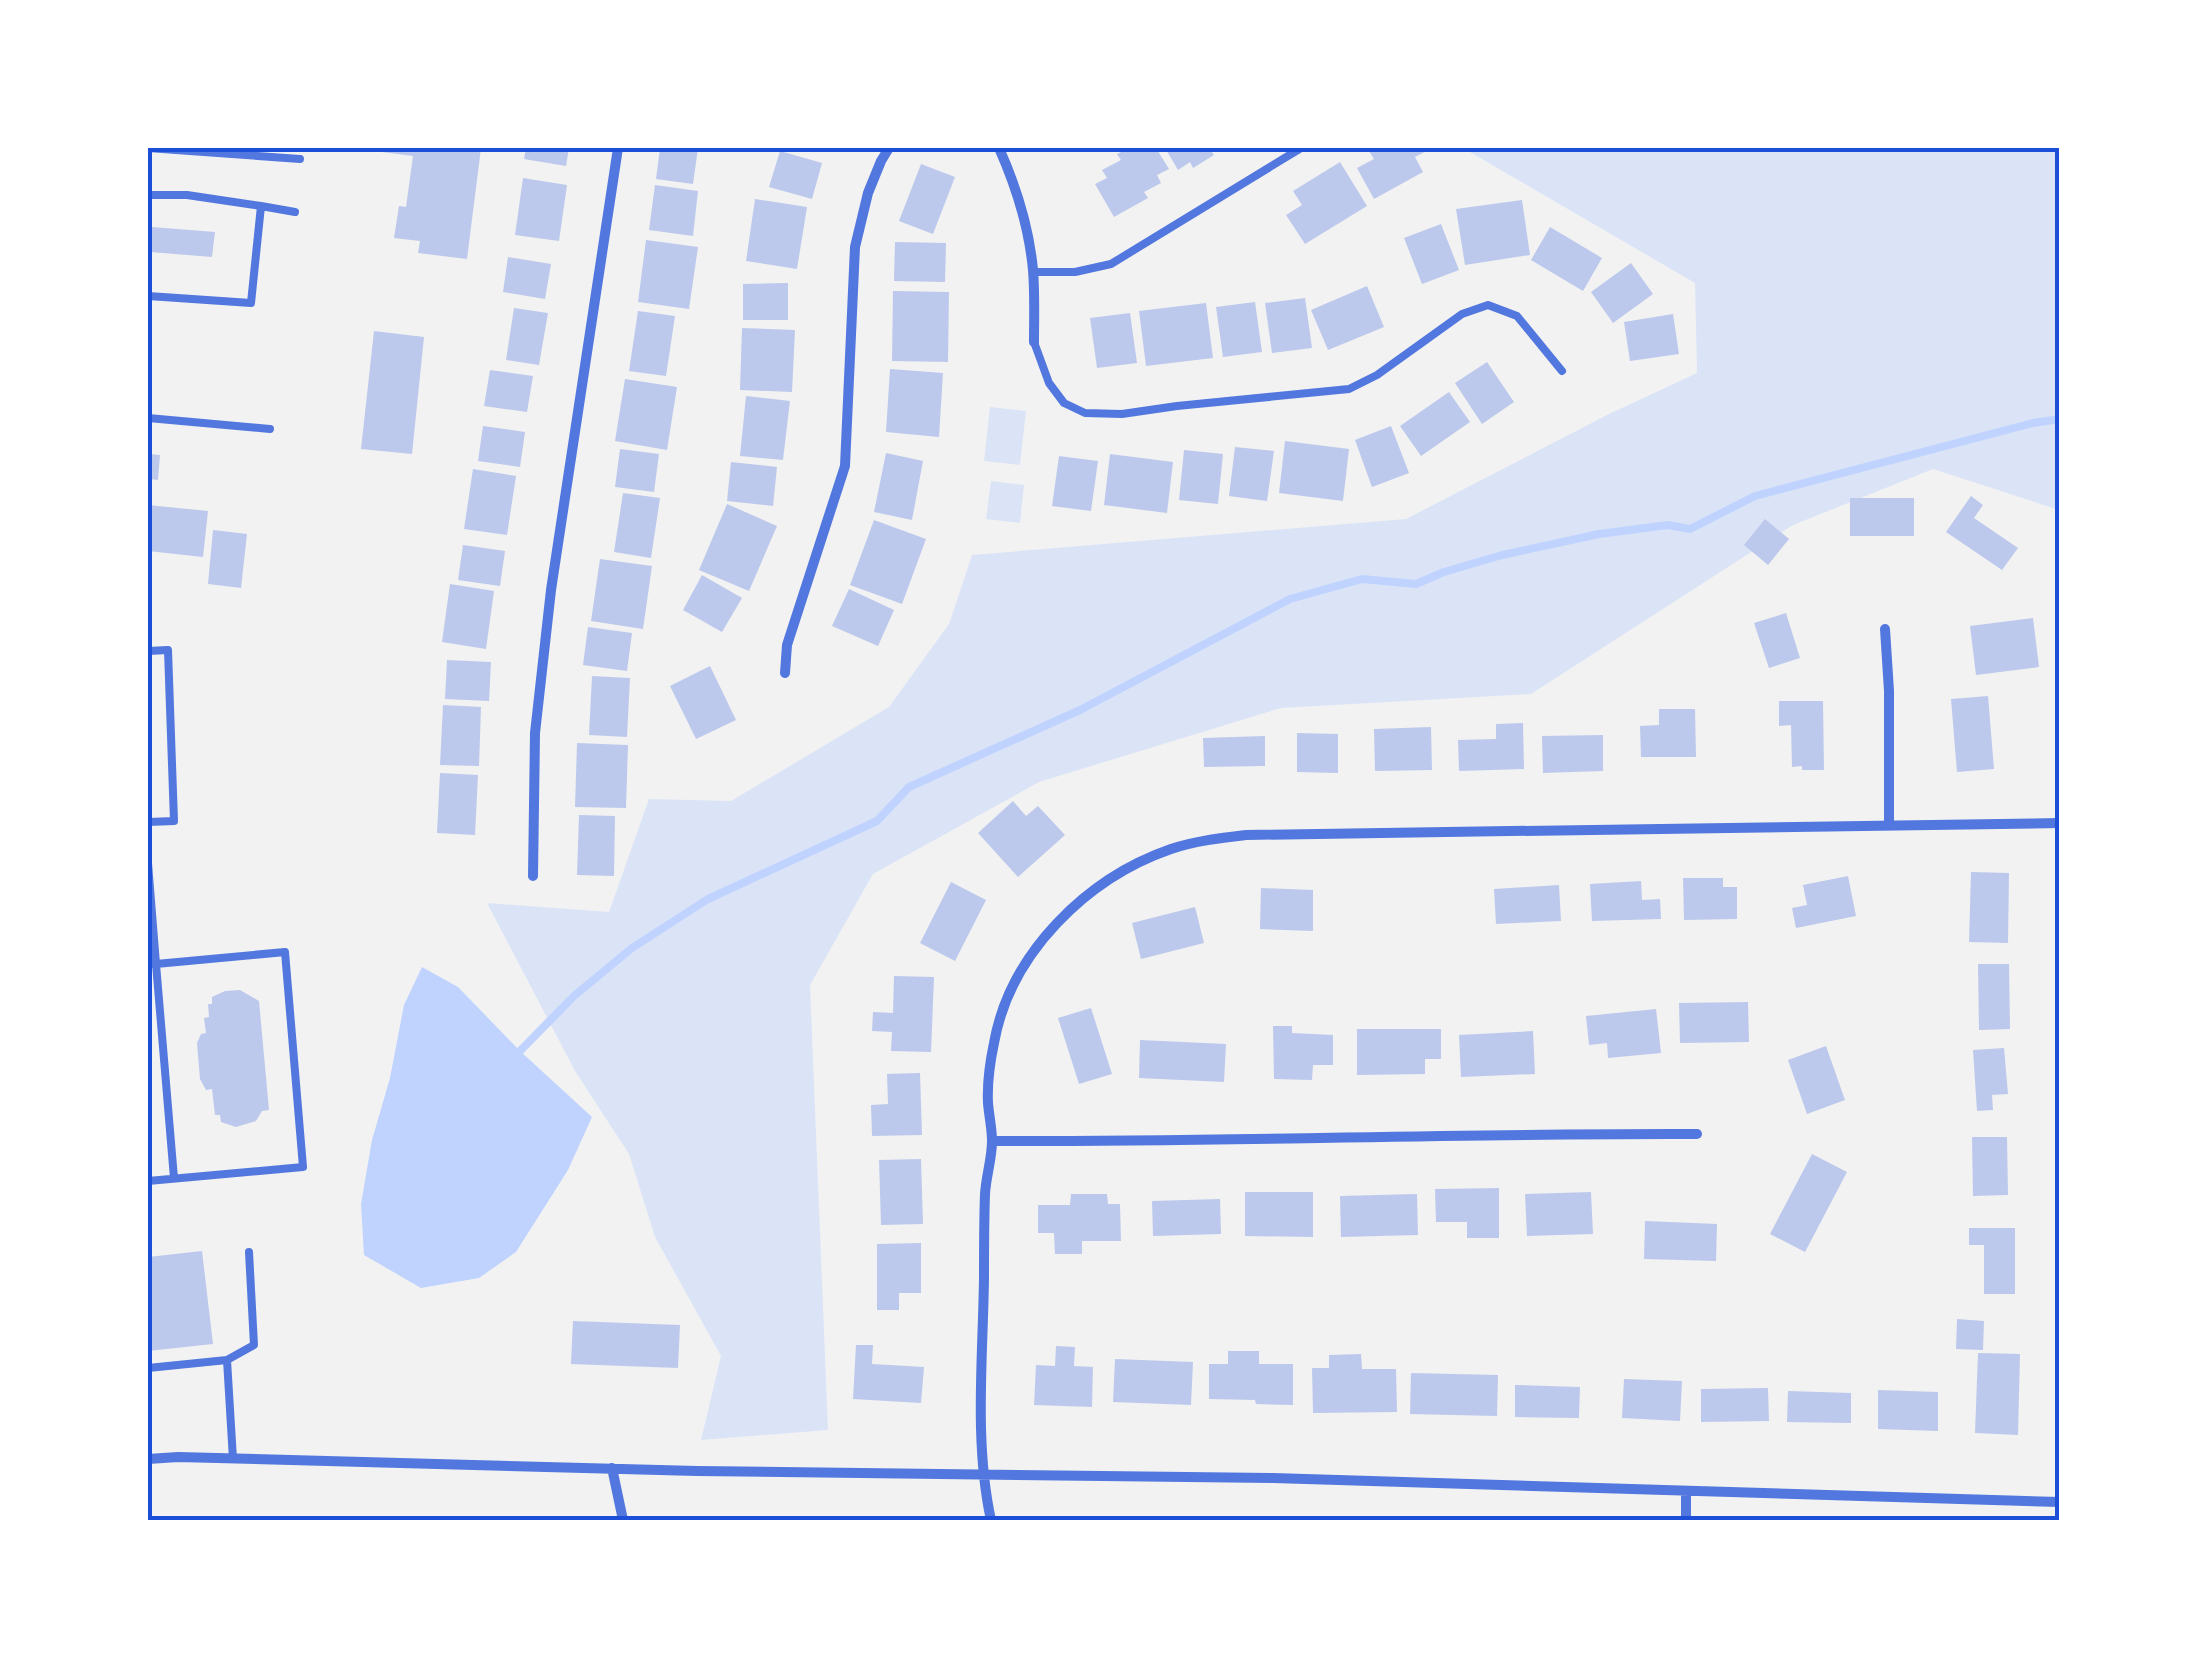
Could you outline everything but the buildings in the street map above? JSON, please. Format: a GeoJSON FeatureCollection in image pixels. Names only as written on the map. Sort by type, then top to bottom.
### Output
{"type":"FeatureCollection","features":[{"type":"Feature","properties":{"kind":"street"},"geometry":{"type":"LineString","coordinates":[[534,876],[535,733],[551,590],[618,148]]}},
{"type":"Feature","properties":{"kind":"street"},"geometry":{"type":"LineString","coordinates":[[785,673],[786,645],[845,466],[855,247],[868,193],[889,148]]}},
{"type":"Feature","properties":{"kind":"street"},"geometry":{"type":"LineString","coordinates":[[999,148],[1016,190],[1029,240],[1034,272],[1034,342]]}},
{"type":"Feature","properties":{"kind":"street"},"geometry":{"type":"LineString","coordinates":[[1885,629],[1890,824]]}},
{"type":"Feature","properties":{"kind":"street"},"geometry":{"type":"LineString","coordinates":[[991,1520],[984,1476],[982,1413],[985,1192],[992,1141],[988,1085],[994,1041],[1006,1001],[1025,964],[1052,928],[1088,894],[1129,868],[1170,850],[1209,839],[1246,835],[2060,822]]}},
{"type":"Feature","properties":{"kind":"street"},"geometry":{"type":"LineString","coordinates":[[992,1141],[1697,1134]]}},
{"type":"Feature","properties":{"kind":"street"},"geometry":{"type":"LineString","coordinates":[[148,1459],[1273,1478],[2060,1502]]}},
{"type":"Feature","properties":{"kind":"street"},"geometry":{"type":"LineString","coordinates":[[612,1468],[623,1520]]}},
{"type":"Feature","properties":{"kind":"street"},"geometry":{"type":"LineString","coordinates":[[1686,1491],[1686,1520]]}},
{"type":"Feature","properties":{"kind":"lane"},"geometry":{"type":"LineString","coordinates":[[148,148],[300,159]]}},
{"type":"Feature","properties":{"kind":"lane"},"geometry":{"type":"LineString","coordinates":[[1034,272],[1075,272],[1111,264],[1301,148]]}},
{"type":"Feature","properties":{"kind":"lane"},"geometry":{"type":"LineString","coordinates":[[148,206],[148,195],[188,195],[294,212]]}},
{"type":"Feature","properties":{"kind":"lane"},"geometry":{"type":"LineString","coordinates":[[148,296],[251,303],[261,206]]}},
{"type":"Feature","properties":{"kind":"lane"},"geometry":{"type":"LineString","coordinates":[[1034,342],[1050,382],[1064,403],[1085,413],[1122,414],[1349,389],[1378,375],[1462,314],[1488,305],[1517,316],[1562,371]]}},
{"type":"Feature","properties":{"kind":"lane"},"geometry":{"type":"LineString","coordinates":[[148,418],[270,429]]}},
{"type":"Feature","properties":{"kind":"lane"},"geometry":{"type":"LineString","coordinates":[[148,651],[168,650],[174,821],[148,822]]}},
{"type":"Feature","properties":{"kind":"lane"},"geometry":{"type":"LineString","coordinates":[[148,862],[152,964],[174,1178]]}},
{"type":"Feature","properties":{"kind":"lane"},"geometry":{"type":"LineString","coordinates":[[148,1181],[303,1167],[284,952],[152,964]]}},
{"type":"Feature","properties":{"kind":"lane"},"geometry":{"type":"LineString","coordinates":[[148,1368],[228,1360],[254,1344],[249,1252]]}},
{"type":"Feature","properties":{"kind":"lane"},"geometry":{"type":"LineString","coordinates":[[228,1360],[234,1459]]}},
{"type":"Feature","properties":{"kind":"shaded area"},"geometry":{"type":"Polygon","coordinates":[[[1463,148],[2059,148],[2059,510],[1933,469],[1793,525],[1531,694],[1281,708],[1039,782],[873,874],[810,985],[828,1430],[701,1440],[721,1356],[655,1237],[629,1154],[575,1071],[487,903],[609,912],[649,799],[731,801],[889,707],[949,624],[972,555],[1406,519],[1697,373],[1695,283],[1463,148]]]}},
{"type":"Feature","properties":{"kind":"shaded area"},"geometry":{"type":"Polygon","coordinates":[[[990,407],[1026,411],[1020,465],[984,461],[990,407]]]}},
{"type":"Feature","properties":{"kind":"shaded area"},"geometry":{"type":"Polygon","coordinates":[[[991,481],[1024,485],[1020,523],[986,519],[991,481]]]}},
{"type":"Feature","properties":{"kind":"water"},"geometry":{"type":"Polygon","coordinates":[[[422,967],[458,987],[592,1117],[568,1170],[516,1252],[479,1278],[421,1288],[364,1255],[361,1204],[404,1005],[422,967]]]}},
{"type":"Feature","properties":{"kind":"waterway"},"geometry":{"type":"LineString","coordinates":[[520,1051],[574,996],[632,948],[708,899],[877,821],[909,787],[1080,710],[1290,599],[1362,579],[1416,584],[1502,555],[1599,534],[1668,525],[1690,529],[1755,496],[2060,419]]}}]}
